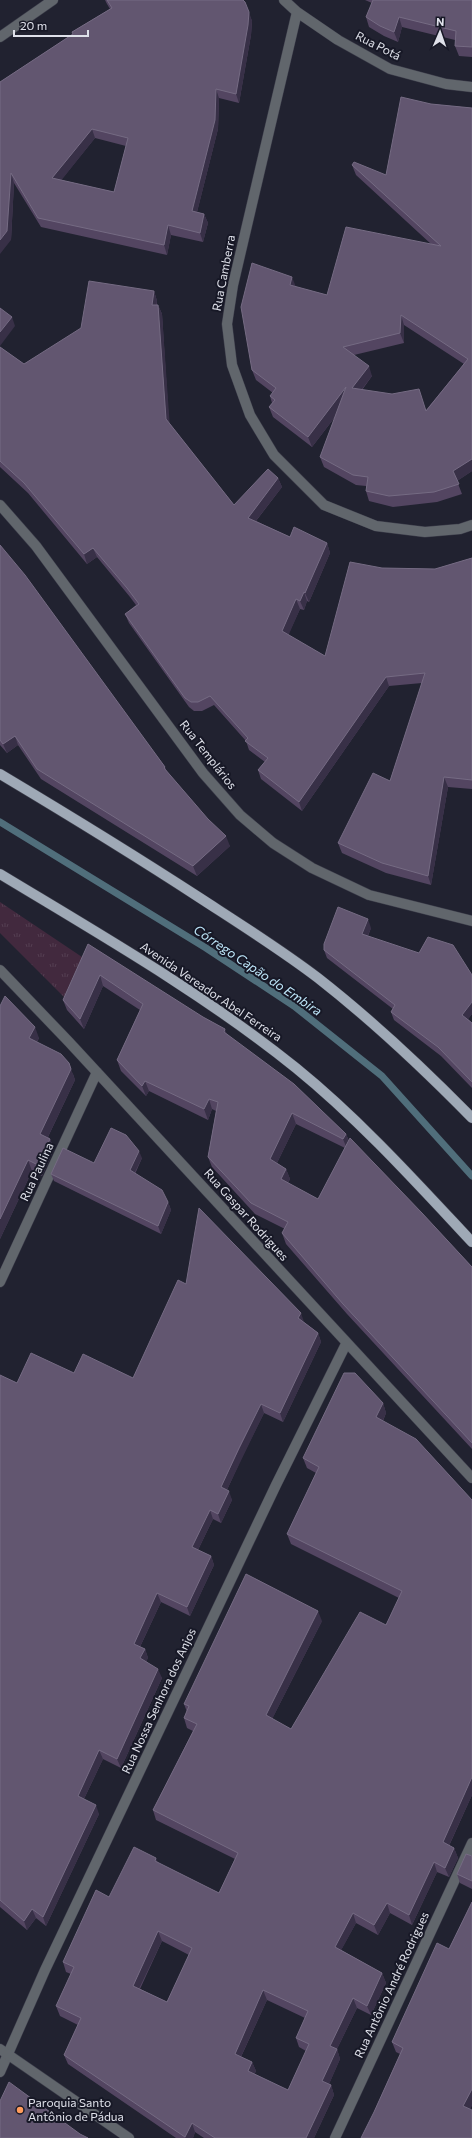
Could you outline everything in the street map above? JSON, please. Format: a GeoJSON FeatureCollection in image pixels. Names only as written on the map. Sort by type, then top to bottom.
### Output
{"type":"FeatureCollection","features":[{"type":"Feature","properties":{"kind":"main road"},"geometry":{"type":"LineString","coordinates":[[0,774],[265,940],[316,977],[370,1019],[419,1064],[472,1118]]}},
{"type":"Feature","properties":{"kind":"main road","name":"Avenida Vereador Abel Ferreira"},"geometry":{"type":"LineString","coordinates":[[0,874],[122,948],[223,1014],[296,1068],[357,1122],[418,1183],[472,1242]]}},
{"type":"Feature","properties":{"kind":"street"},"geometry":{"type":"LineString","coordinates":[[0,37],[40,3],[53,0]]}},
{"type":"Feature","properties":{"kind":"street","name":"Rua Potá"},"geometry":{"type":"LineString","coordinates":[[284,0],[297,12],[338,40],[390,69],[446,84],[472,86]]}},
{"type":"Feature","properties":{"kind":"street","name":"Rua Camberra"},"geometry":{"type":"LineString","coordinates":[[297,12],[232,284],[227,324],[232,364],[250,415],[274,456],[324,505],[376,526],[426,532],[460,529],[472,525]]}},
{"type":"Feature","properties":{"kind":"street","name":"Rua Templários"},"geometry":{"type":"LineString","coordinates":[[0,505],[41,552],[203,774],[240,815],[273,843],[312,868],[369,895],[472,921]]}},
{"type":"Feature","properties":{"kind":"street","name":"Rua Gaspar Rodrigues"},"geometry":{"type":"LineString","coordinates":[[0,970],[97,1072],[346,1344],[472,1478]]}},
{"type":"Feature","properties":{"kind":"street","name":"Rua Paulina"},"geometry":{"type":"LineString","coordinates":[[0,1282],[97,1072]]}},
{"type":"Feature","properties":{"kind":"street","name":"Rua Nossa Senhora dos Anjos"},"geometry":{"type":"LineString","coordinates":[[0,2072],[4,2052],[45,1970],[273,1492],[346,1344]]}},
{"type":"Feature","properties":{"kind":"street","name":"Rua Antônio André Rodrigues"},"geometry":{"type":"LineString","coordinates":[[335,2138],[472,1843]]}},
{"type":"Feature","properties":{"kind":"street"},"geometry":{"type":"LineString","coordinates":[[4,2052],[129,2138]]}},
{"type":"Feature","properties":{"kind":"green space"},"geometry":{"type":"Polygon","coordinates":[[[0,902],[82,957],[64,997],[0,933],[0,902]]]}},
{"type":"Feature","properties":{"kind":"building"},"geometry":{"type":"Polygon","coordinates":[[[107,0],[243,0],[249,12],[236,94],[216,89],[215,120],[192,211],[204,214],[200,233],[168,225],[164,245],[38,218],[11,173],[7,231],[0,240],[0,82],[73,34],[72,32],[112,8],[107,0]],[[92,129],[52,178],[114,192],[128,138],[92,129]]]}},
{"type":"Feature","properties":{"kind":"building"},"geometry":{"type":"Polygon","coordinates":[[[373,0],[472,0],[472,47],[455,46],[456,31],[399,17],[394,32],[380,26],[366,17],[373,0]]]}},
{"type":"Feature","properties":{"kind":"building"},"geometry":{"type":"Polygon","coordinates":[[[401,97],[431,104],[472,108],[472,459],[453,471],[459,484],[434,492],[389,496],[366,491],[368,477],[353,475],[320,457],[346,387],[308,437],[269,407],[275,400],[270,396],[276,388],[252,370],[241,307],[252,263],[292,277],[290,285],[327,295],[346,227],[441,246],[352,165],[354,162],[386,175],[401,97]],[[401,315],[400,333],[343,347],[369,366],[352,388],[392,394],[419,389],[426,411],[468,359],[401,315]]]}},
{"type":"Feature","properties":{"kind":"building"},"geometry":{"type":"Polygon","coordinates":[[[89,281],[154,291],[152,305],[158,305],[166,419],[234,505],[268,469],[278,478],[248,518],[290,537],[294,527],[327,543],[305,593],[304,592],[300,601],[296,599],[282,631],[325,656],[350,562],[382,568],[435,569],[472,558],[472,780],[444,777],[428,876],[382,863],[338,843],[373,773],[390,781],[425,673],[386,677],[299,802],[258,770],[268,758],[245,741],[248,738],[210,696],[198,702],[191,702],[185,698],[125,614],[139,604],[127,588],[93,548],[84,554],[24,483],[0,461],[0,347],[24,364],[81,328],[89,281]]]}},
{"type":"Feature","properties":{"kind":"building"},"geometry":{"type":"Polygon","coordinates":[[[0,308],[12,317],[0,332],[0,308]]]}},
{"type":"Feature","properties":{"kind":"building"},"geometry":{"type":"Polygon","coordinates":[[[0,545],[25,575],[165,767],[164,768],[208,819],[226,836],[193,866],[37,769],[15,736],[3,744],[0,740],[0,545]]]}},
{"type":"Feature","properties":{"kind":"building"},"geometry":{"type":"Polygon","coordinates":[[[338,907],[368,919],[362,934],[419,953],[428,937],[453,945],[472,975],[472,1002],[462,1015],[472,1023],[472,1082],[438,1047],[391,1012],[395,1005],[324,950],[324,944],[338,907]]]}},
{"type":"Feature","properties":{"kind":"building"},"geometry":{"type":"Polygon","coordinates":[[[88,944],[203,1017],[225,1029],[224,1032],[294,1084],[346,1134],[343,1139],[292,1113],[270,1159],[286,1169],[281,1179],[318,1199],[350,1138],[472,1267],[472,1443],[343,1304],[282,1233],[288,1222],[251,1203],[208,1157],[218,1102],[209,1099],[204,1109],[145,1081],[142,1086],[117,1060],[143,1004],[100,975],[80,1019],[63,1000],[88,944]]]}},
{"type":"Feature","properties":{"kind":"building"},"geometry":{"type":"Polygon","coordinates":[[[5,996],[35,1027],[29,1038],[61,1054],[69,1063],[71,1069],[40,1134],[50,1139],[38,1165],[28,1160],[0,1219],[0,1006],[5,996]]]}},
{"type":"Feature","properties":{"kind":"building"},"geometry":{"type":"Polygon","coordinates":[[[111,1128],[126,1135],[139,1151],[130,1170],[162,1190],[168,1202],[158,1226],[51,1174],[63,1148],[94,1163],[111,1128]]]}},
{"type":"Feature","properties":{"kind":"building"},"geometry":{"type":"Polygon","coordinates":[[[199,1208],[301,1313],[298,1318],[318,1333],[280,1413],[261,1404],[239,1448],[221,1487],[229,1491],[218,1514],[210,1510],[192,1547],[211,1556],[187,1607],[157,1593],[134,1644],[145,1649],[140,1658],[158,1669],[117,1759],[99,1750],[78,1796],[96,1805],[43,1917],[32,1909],[24,1921],[0,1900],[0,1375],[17,1383],[31,1353],[74,1373],[83,1354],[133,1378],[178,1280],[186,1284],[199,1208]]]}},
{"type":"Feature","properties":{"kind":"building"},"geometry":{"type":"Polygon","coordinates":[[[344,1373],[355,1373],[383,1403],[376,1417],[416,1439],[472,1500],[472,1777],[443,1842],[454,1848],[445,1868],[434,1862],[409,1915],[387,1903],[374,1925],[353,1913],[335,1947],[382,1973],[367,2006],[353,1998],[330,2046],[337,2049],[322,2081],[331,2085],[306,2138],[215,2138],[192,2123],[185,2137],[64,2055],[81,2018],[56,2006],[74,1967],[63,1962],[96,1890],[109,1897],[134,1847],[156,1858],[155,1861],[219,1893],[238,1853],[153,1810],[197,1724],[184,1718],[189,1706],[184,1704],[246,1574],[318,1611],[266,1715],[291,1729],[360,1612],[386,1625],[402,1591],[287,1534],[319,1467],[303,1458],[344,1373]],[[158,1931],[133,1986],[167,2002],[192,1948],[158,1931]],[[263,1990],[235,2054],[252,2062],[248,2071],[288,2090],[309,2044],[296,2038],[308,2011],[263,1990]]]}},
{"type":"Feature","properties":{"kind":"building"},"geometry":{"type":"Polygon","coordinates":[[[466,1854],[472,1856],[472,1881],[457,1874],[466,1854]]]}},
{"type":"Feature","properties":{"kind":"building"},"geometry":{"type":"Polygon","coordinates":[[[472,1902],[472,2089],[463,2106],[472,2110],[472,2138],[361,2138],[403,2048],[392,2042],[437,1943],[449,1949],[472,1902]]]}},
{"type":"Feature","properties":{"kind":"building","name":"Paroquia Santo Antônio de Pádua"},"geometry":{"type":"Polygon","coordinates":[[[9,2082],[80,2134],[88,2138],[0,2138],[0,2101],[9,2082]]]}},
{"type":"Feature","properties":{"kind":"waterway","name":"Córrego Capão do Embira"},"geometry":{"type":"LineString","coordinates":[[0,822],[206,948],[294,1006],[382,1076],[472,1176]]}},
{"type":"Feature","properties":{"kind":"place","name":"Paroquia Santo Antônio de Pádua"},"geometry":{"type":"Point","coordinates":[20,2110]}}]}
